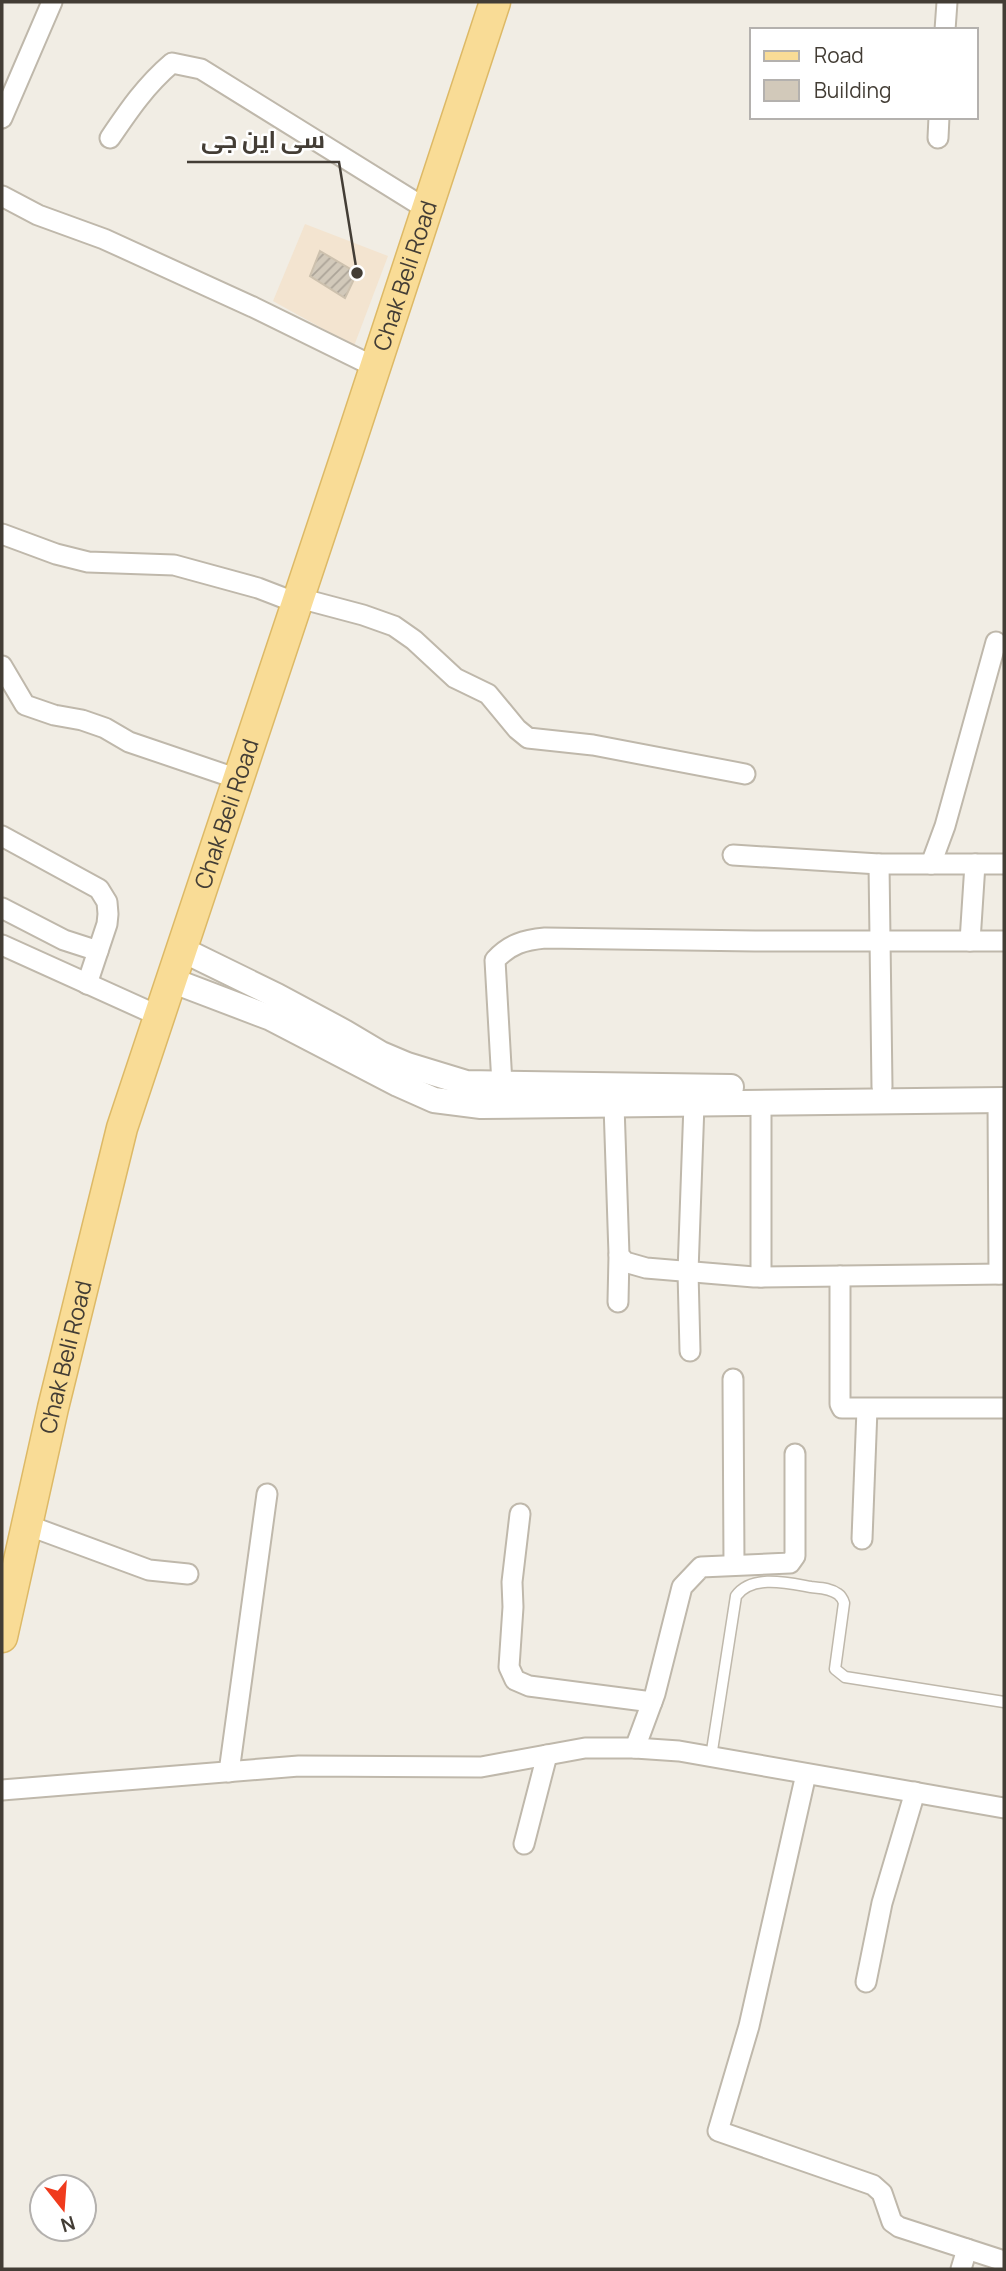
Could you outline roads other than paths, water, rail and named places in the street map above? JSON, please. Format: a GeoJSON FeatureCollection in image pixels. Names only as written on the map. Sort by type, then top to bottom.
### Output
{"type":"FeatureCollection","features":[{"type":"Feature","properties":{"kind":"main road","name":"Chak Beli Road"},"geometry":{"type":"LineString","coordinates":[[2,1637],[16,1541],[53,1408],[122,1128],[495,2]]}},
{"type":"Feature","properties":{"kind":"street"},"geometry":{"type":"LineString","coordinates":[[2,118],[52,2]]}},
{"type":"Feature","properties":{"kind":"street"},"geometry":{"type":"LineString","coordinates":[[945,28],[947,2]]}},
{"type":"Feature","properties":{"kind":"street"},"geometry":{"type":"LineString","coordinates":[[110,138],[152,80],[172,63],[184,64],[201,69],[428,210]]}},
{"type":"Feature","properties":{"kind":"street"},"geometry":{"type":"LineString","coordinates":[[938,138],[939,119]]}},
{"type":"Feature","properties":{"kind":"street"},"geometry":{"type":"LineString","coordinates":[[2,196],[38,215],[104,239],[253,307],[375,367]]}},
{"type":"Feature","properties":{"kind":"street"},"geometry":{"type":"LineString","coordinates":[[2,534],[56,554],[88,562],[174,565],[298,600],[363,615],[394,626],[414,640],[455,678],[488,694],[528,738],[593,745],[745,774]]}},
{"type":"Feature","properties":{"kind":"street"},"geometry":{"type":"LineString","coordinates":[[931,864],[945,826],[996,642]]}},
{"type":"Feature","properties":{"kind":"street"},"geometry":{"type":"LineString","coordinates":[[2,666],[25,705],[54,715],[82,720],[105,728],[129,742],[238,779]]}},
{"type":"Feature","properties":{"kind":"street"},"geometry":{"type":"LineString","coordinates":[[2,836],[99,889],[107,902],[108,914],[87,984]]}},
{"type":"Feature","properties":{"kind":"street"},"geometry":{"type":"LineString","coordinates":[[733,855],[879,863],[1004,864]]}},
{"type":"Feature","properties":{"kind":"street"},"geometry":{"type":"LineString","coordinates":[[879,863],[882,1087]]}},
{"type":"Feature","properties":{"kind":"street"},"geometry":{"type":"LineString","coordinates":[[970,941],[975,864]]}},
{"type":"Feature","properties":{"kind":"street"},"geometry":{"type":"LineString","coordinates":[[2,908],[64,940],[98,951]]}},
{"type":"Feature","properties":{"kind":"street"},"geometry":{"type":"LineString","coordinates":[[502,1084],[495,960],[505,950],[524,940],[545,937],[1004,941]]}},
{"type":"Feature","properties":{"kind":"street"},"geometry":{"type":"LineString","coordinates":[[2,946],[159,1016]]}},
{"type":"Feature","properties":{"kind":"street"},"geometry":{"type":"LineString","coordinates":[[181,950],[277,996],[381,1054],[457,1081],[502,1084],[882,1087],[945,1094]]}},
{"type":"Feature","properties":{"kind":"street"},"geometry":{"type":"LineString","coordinates":[[171,980],[271,1018],[434,1100],[481,1106],[614,1105],[761,1103],[945,1094],[1002,1095],[1002,1274],[761,1278],[646,1268],[625,1262],[619,1255]]}},
{"type":"Feature","properties":{"kind":"street"},"geometry":{"type":"LineString","coordinates":[[761,1103],[761,1278]]}},
{"type":"Feature","properties":{"kind":"street"},"geometry":{"type":"LineString","coordinates":[[690,1351],[688,1272],[694,1104]]}},
{"type":"Feature","properties":{"kind":"street"},"geometry":{"type":"LineString","coordinates":[[614,1105],[618,1302]]}},
{"type":"Feature","properties":{"kind":"street"},"geometry":{"type":"LineString","coordinates":[[840,1276],[842,1408],[1004,1408]]}},
{"type":"Feature","properties":{"kind":"street"},"geometry":{"type":"LineString","coordinates":[[733,1379],[734,1565]]}},
{"type":"Feature","properties":{"kind":"street"},"geometry":{"type":"LineString","coordinates":[[862,1539],[867,1409]]}},
{"type":"Feature","properties":{"kind":"street"},"geometry":{"type":"LineString","coordinates":[[635,1748],[652,1702],[681,1587],[701,1567],[790,1563],[795,1556],[795,1454]]}},
{"type":"Feature","properties":{"kind":"street"},"geometry":{"type":"LineString","coordinates":[[229,1772],[267,1493]]}},
{"type":"Feature","properties":{"kind":"street"},"geometry":{"type":"LineString","coordinates":[[520,1514],[512,1582],[509,1667],[516,1680],[529,1686],[652,1702]]}},
{"type":"Feature","properties":{"kind":"street"},"geometry":{"type":"LineString","coordinates":[[16,1541],[149,1570],[188,1574]]}},
{"type":"Feature","properties":{"kind":"street"},"geometry":{"type":"LineString","coordinates":[[2,1790],[299,1766],[481,1767],[585,1748],[635,1748],[679,1751],[1004,1808]]}},
{"type":"Feature","properties":{"kind":"street"},"geometry":{"type":"LineString","coordinates":[[524,1844],[547,1755]]}},
{"type":"Feature","properties":{"kind":"street"},"geometry":{"type":"LineString","coordinates":[[806,1773],[749,2026],[718,2131],[873,2185],[882,2193],[892,2222],[899,2227],[1004,2261]]}},
{"type":"Feature","properties":{"kind":"street"},"geometry":{"type":"LineString","coordinates":[[866,1982],[882,1903],[915,1792]]}},
{"type":"Feature","properties":{"kind":"street"},"geometry":{"type":"LineString","coordinates":[[961,2269],[967,2249]]}},
{"type":"Feature","properties":{"kind":"lane"},"geometry":{"type":"LineString","coordinates":[[711,1757],[736,1597],[743,1589],[758,1584],[777,1581],[827,1589],[840,1595],[844,1603],[843,1618],[835,1669],[845,1676],[1004,1702]]}},
{"type":"Feature","properties":{"kind":"place","name":"سی این جی"},"geometry":{"type":"Point","coordinates":[357,273]}}]}
